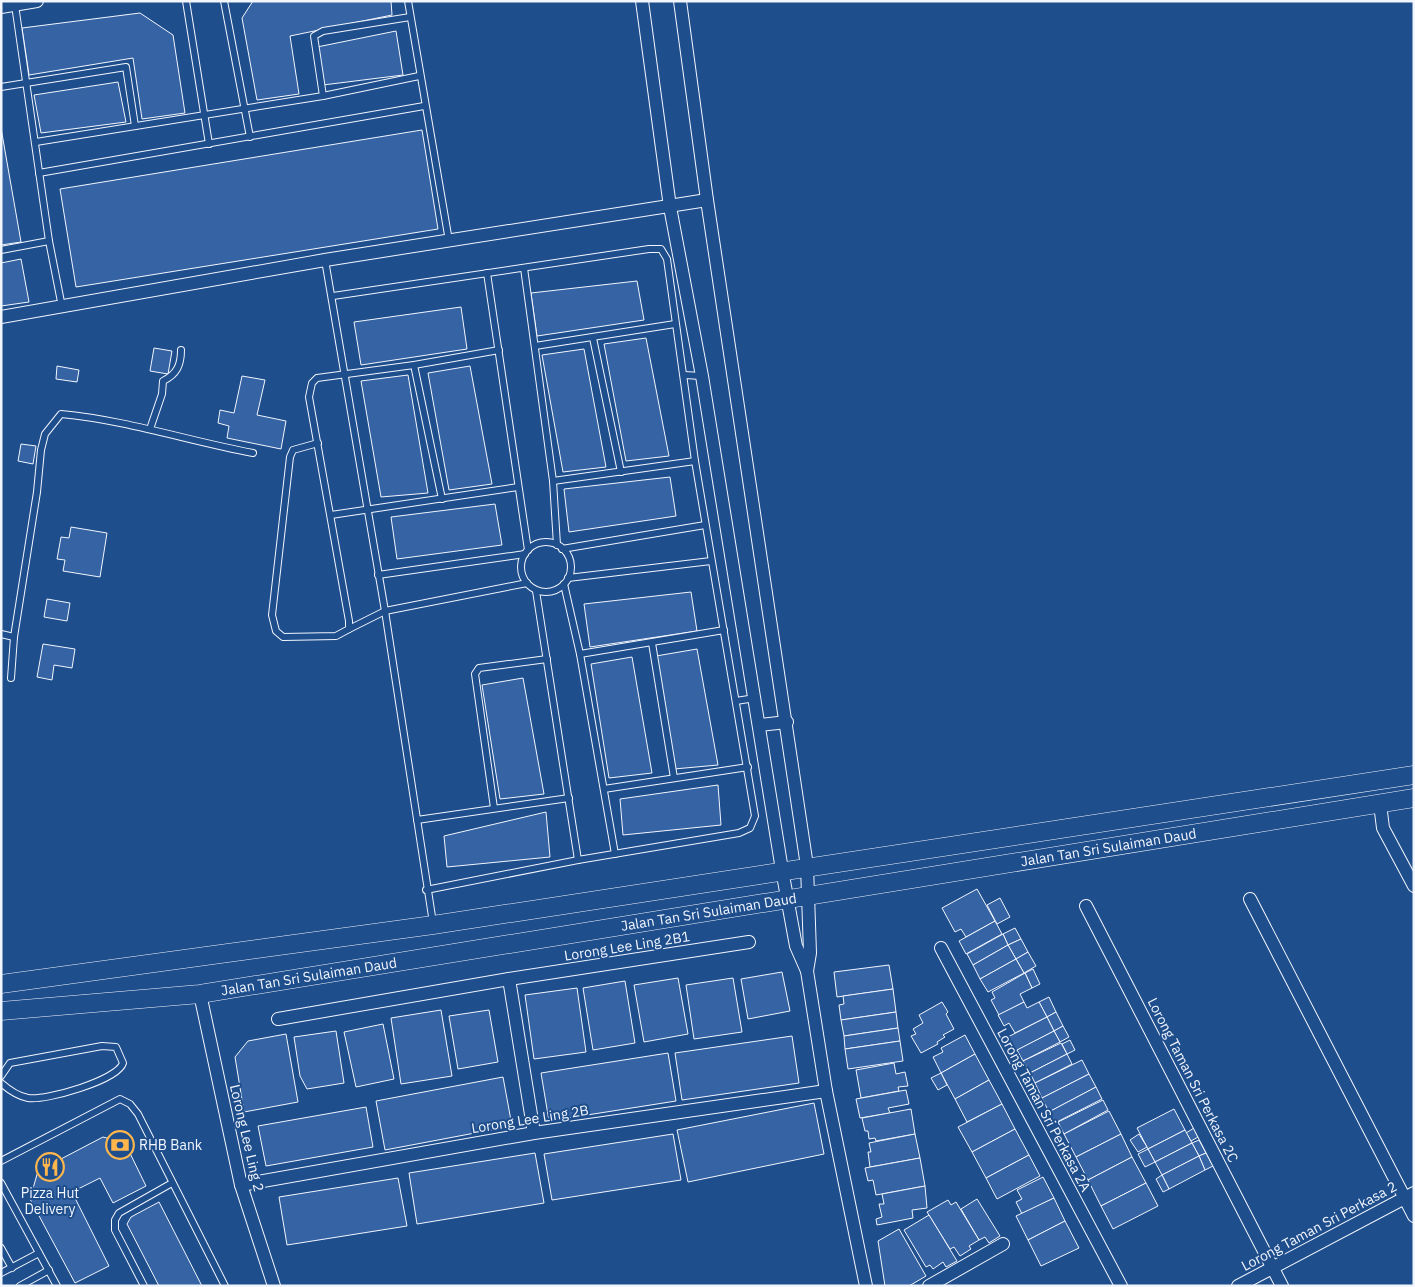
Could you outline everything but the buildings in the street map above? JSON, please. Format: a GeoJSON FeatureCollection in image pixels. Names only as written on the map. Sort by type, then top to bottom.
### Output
{"type":"FeatureCollection","features":[{"type":"Feature","properties":{"kind":"main road","name":"Jalan Tan Sri Sulaiman Daud"},"geometry":{"type":"LineString","coordinates":[[1,984],[433,925],[1414,774]]}},
{"type":"Feature","properties":{"kind":"main road","name":"Jalan Tan Sri Sulaiman Daud"},"geometry":{"type":"LineString","coordinates":[[1,1011],[200,994],[1414,798]]}},
{"type":"Feature","properties":{"kind":"street"},"geometry":{"type":"LineString","coordinates":[[1,7],[38,1]]}},
{"type":"Feature","properties":{"kind":"street"},"geometry":{"type":"LineString","coordinates":[[642,1],[670,207],[702,376],[782,870],[796,946],[807,971],[826,1091],[866,1286]]}},
{"type":"Feature","properties":{"kind":"street"},"geometry":{"type":"LineString","coordinates":[[680,1],[707,200],[787,722],[807,866],[810,896],[810,953],[807,971]]}},
{"type":"Feature","properties":{"kind":"street"},"geometry":{"type":"LineString","coordinates":[[1,317],[325,260],[707,200]]}},
{"type":"Feature","properties":{"kind":"street"},"geometry":{"type":"LineString","coordinates":[[760,725],[787,722]]}},
{"type":"Feature","properties":{"kind":"street"},"geometry":{"type":"LineString","coordinates":[[1380,804],[1383,828],[1414,886]]}},
{"type":"Feature","properties":{"kind":"street"},"geometry":{"type":"LineString","coordinates":[[1250,899],[1409,1196],[1414,1216]]}},
{"type":"Feature","properties":{"kind":"street","name":"Lorong Taman Sri Perkasa 2C"},"geometry":{"type":"LineString","coordinates":[[1086,906],[1282,1286]]}},
{"type":"Feature","properties":{"kind":"street","name":"Lorong Lee Ling 2B1"},"geometry":{"type":"LineString","coordinates":[[278,1019],[509,979],[749,942]]}},
{"type":"Feature","properties":{"kind":"street","name":"Lorong Taman Sri Perkasa 2A"},"geometry":{"type":"LineString","coordinates":[[941,948],[1121,1286]]}},
{"type":"Feature","properties":{"kind":"street"},"geometry":{"type":"LineString","coordinates":[[509,979],[534,1133]]}},
{"type":"Feature","properties":{"kind":"street","name":"Lorong Lee Ling 2"},"geometry":{"type":"LineString","coordinates":[[200,994],[241,1185],[274,1286]]}},
{"type":"Feature","properties":{"kind":"street","name":"Lorong Lee Ling 2B"},"geometry":{"type":"LineString","coordinates":[[241,1185],[534,1133],[826,1091]]}},
{"type":"Feature","properties":{"kind":"street","name":"Lorong Taman Sri Perkasa 2"},"geometry":{"type":"LineString","coordinates":[[1238,1286],[1409,1196]]}},
{"type":"Feature","properties":{"kind":"street"},"geometry":{"type":"LineString","coordinates":[[929,1286],[1003,1244]]}},
{"type":"Feature","properties":{"kind":"lane"},"geometry":{"type":"LineString","coordinates":[[186,1],[209,144]]}},
{"type":"Feature","properties":{"kind":"lane"},"geometry":{"type":"LineString","coordinates":[[224,1],[250,137]]}},
{"type":"Feature","properties":{"kind":"lane"},"geometry":{"type":"LineString","coordinates":[[408,1],[424,106],[449,241]]}},
{"type":"Feature","properties":{"kind":"lane"},"geometry":{"type":"LineString","coordinates":[[14,4],[36,142],[49,241],[62,307]]}},
{"type":"Feature","properties":{"kind":"lane"},"geometry":{"type":"LineString","coordinates":[[323,96],[314,36],[323,31],[410,17]]}},
{"type":"Feature","properties":{"kind":"lane"},"geometry":{"type":"LineString","coordinates":[[1,87],[126,67],[135,126]]}},
{"type":"Feature","properties":{"kind":"lane"},"geometry":{"type":"LineString","coordinates":[[36,142],[323,96],[419,76]]}},
{"type":"Feature","properties":{"kind":"lane"},"geometry":{"type":"LineString","coordinates":[[39,173],[424,106]]}},
{"type":"Feature","properties":{"kind":"lane"},"geometry":{"type":"LineString","coordinates":[[1,250],[49,241]]}},
{"type":"Feature","properties":{"kind":"lane"},"geometry":{"type":"LineString","coordinates":[[333,296],[649,249],[661,249],[667,259],[695,461],[748,767],[755,816],[750,828],[738,833],[578,860],[426,890]]}},
{"type":"Feature","properties":{"kind":"lane"},"geometry":{"type":"LineString","coordinates":[[325,260],[333,296],[385,612],[426,890],[433,925]]}},
{"type":"Feature","properties":{"kind":"lane"},"geometry":{"type":"LineString","coordinates":[[487,274],[526,552],[521,569],[527,583],[536,590],[551,592],[564,584],[568,578],[570,562],[560,547],[524,268]]}},
{"type":"Feature","properties":{"kind":"lane"},"geometry":{"type":"LineString","coordinates":[[535,346],[676,324]]}},
{"type":"Feature","properties":{"kind":"lane"},"geometry":{"type":"LineString","coordinates":[[593,338],[621,472]]}},
{"type":"Feature","properties":{"kind":"lane"},"geometry":{"type":"LineString","coordinates":[[150,429],[162,394],[163,381],[172,376],[181,363],[181,350]]}},
{"type":"Feature","properties":{"kind":"lane"},"geometry":{"type":"LineString","coordinates":[[349,629],[309,397],[312,383],[318,378],[414,365],[499,350]]}},
{"type":"Feature","properties":{"kind":"lane"},"geometry":{"type":"LineString","coordinates":[[414,365],[442,499]]}},
{"type":"Feature","properties":{"kind":"lane"},"geometry":{"type":"LineString","coordinates":[[684,375],[702,376]]}},
{"type":"Feature","properties":{"kind":"lane"},"geometry":{"type":"LineString","coordinates":[[11,678],[14,637],[45,434],[60,414],[150,429],[202,444],[253,453]]}},
{"type":"Feature","properties":{"kind":"lane"},"geometry":{"type":"LineString","coordinates":[[318,443],[293,450],[290,457],[272,624],[283,637],[336,636],[385,612],[527,583]]}},
{"type":"Feature","properties":{"kind":"lane"},"geometry":{"type":"LineString","coordinates":[[553,482],[695,461]]}},
{"type":"Feature","properties":{"kind":"lane"},"geometry":{"type":"LineString","coordinates":[[331,516],[518,487]]}},
{"type":"Feature","properties":{"kind":"lane"},"geometry":{"type":"LineString","coordinates":[[378,575],[526,552],[541,543],[560,547],[706,525]]}},
{"type":"Feature","properties":{"kind":"lane"},"geometry":{"type":"LineString","coordinates":[[568,578],[711,561]]}},
{"type":"Feature","properties":{"kind":"lane"},"geometry":{"type":"LineString","coordinates":[[564,584],[580,654],[615,854]]}},
{"type":"Feature","properties":{"kind":"lane"},"geometry":{"type":"LineString","coordinates":[[536,590],[578,860]]}},
{"type":"Feature","properties":{"kind":"lane"},"geometry":{"type":"LineString","coordinates":[[580,654],[724,630]]}},
{"type":"Feature","properties":{"kind":"lane"},"geometry":{"type":"LineString","coordinates":[[1,634],[14,637]]}},
{"type":"Feature","properties":{"kind":"lane"},"geometry":{"type":"LineString","coordinates":[[652,643],[674,778]]}},
{"type":"Feature","properties":{"kind":"lane"},"geometry":{"type":"LineString","coordinates":[[494,808],[475,674],[479,668],[547,659]]}},
{"type":"Feature","properties":{"kind":"lane"},"geometry":{"type":"LineString","coordinates":[[736,701],[755,698]]}},
{"type":"Feature","properties":{"kind":"lane"},"geometry":{"type":"LineString","coordinates":[[604,789],[748,767]]}},
{"type":"Feature","properties":{"kind":"lane"},"geometry":{"type":"LineString","coordinates":[[417,820],[568,798]]}},
{"type":"Feature","properties":{"kind":"lane"},"geometry":{"type":"LineString","coordinates":[[1,1076],[10,1063],[102,1046],[116,1047],[123,1063],[117,1072],[63,1094],[41,1098],[29,1098],[16,1094],[1,1083]]}},
{"type":"Feature","properties":{"kind":"lane"},"geometry":{"type":"LineString","coordinates":[[1,1161],[120,1099],[130,1104],[138,1114],[225,1286]]}},
{"type":"Feature","properties":{"kind":"lane"},"geometry":{"type":"LineString","coordinates":[[1,1183],[57,1286]]}},
{"type":"Feature","properties":{"kind":"lane"},"geometry":{"type":"LineString","coordinates":[[144,1286],[115,1230],[114,1220],[119,1214],[172,1183]]}},
{"type":"Feature","properties":{"kind":"lane"},"geometry":{"type":"LineString","coordinates":[[1,1248],[12,1268]]}},
{"type":"Feature","properties":{"kind":"lane"},"geometry":{"type":"LineString","coordinates":[[1,1273],[39,1253]]}},
{"type":"Feature","properties":{"kind":"lane"},"geometry":{"type":"LineString","coordinates":[[20,1286],[49,1270]]}},
{"type":"Feature","properties":{"kind":"place","name":"RHB Bank"},"geometry":{"type":"Point","coordinates":[120,1145]}},
{"type":"Feature","properties":{"kind":"place","name":"Pizza Hut Delivery"},"geometry":{"type":"Point","coordinates":[50,1167]}}]}
